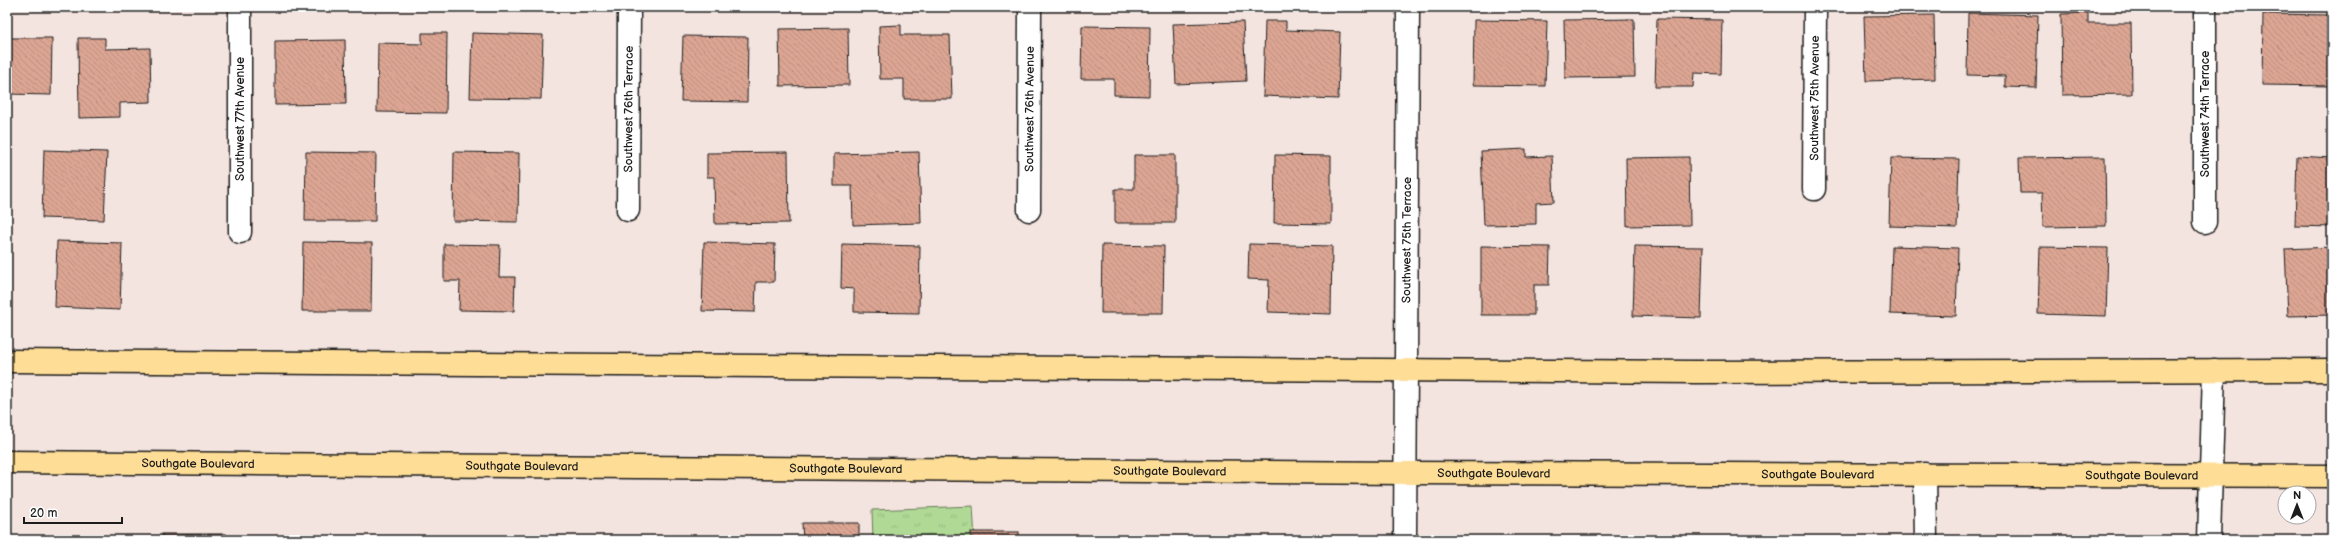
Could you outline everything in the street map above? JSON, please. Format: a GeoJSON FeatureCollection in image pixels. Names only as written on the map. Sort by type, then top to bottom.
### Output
{"type":"FeatureCollection","features":[{"type":"Feature","properties":{"kind":"main road"},"geometry":{"type":"LineString","coordinates":[[7,361],[1705,372],[2332,370]]}},
{"type":"Feature","properties":{"kind":"main road","name":"Southgate Boulevard"},"geometry":{"type":"LineString","coordinates":[[7,462],[1406,473],[2211,474],[2332,476]]}},
{"type":"Feature","properties":{"kind":"street","name":"Southwest 77th Avenue"},"geometry":{"type":"LineString","coordinates":[[240,7],[240,232]]}},
{"type":"Feature","properties":{"kind":"street","name":"Southwest 76th Terrace"},"geometry":{"type":"LineString","coordinates":[[628,210],[629,7]]}},
{"type":"Feature","properties":{"kind":"street","name":"Southwest 76th Avenue"},"geometry":{"type":"LineString","coordinates":[[1029,210],[1030,7]]}},
{"type":"Feature","properties":{"kind":"street","name":"Southwest 75th Terrace"},"geometry":{"type":"LineString","coordinates":[[1405,540],[1408,7]]}},
{"type":"Feature","properties":{"kind":"street","name":"Southwest 75th Avenue"},"geometry":{"type":"LineString","coordinates":[[1814,188],[1816,7]]}},
{"type":"Feature","properties":{"kind":"street","name":"Southwest 74th Terrace"},"geometry":{"type":"LineString","coordinates":[[2205,7],[2205,222]]}},
{"type":"Feature","properties":{"kind":"street"},"geometry":{"type":"LineString","coordinates":[[2209,540],[2214,370]]}},
{"type":"Feature","properties":{"kind":"street"},"geometry":{"type":"LineString","coordinates":[[1925,474],[1926,540]]}},
{"type":"Feature","properties":{"kind":"green space"},"geometry":{"type":"Polygon","coordinates":[[[973,506],[975,540],[873,540],[872,510],[973,506]]]}},
{"type":"Feature","properties":{"kind":"building"},"geometry":{"type":"Polygon","coordinates":[[[1968,13],[2038,15],[2036,88],[2005,87],[2005,76],[1967,75],[1968,13]]]}},
{"type":"Feature","properties":{"kind":"building"},"geometry":{"type":"Polygon","coordinates":[[[2088,13],[2088,23],[2131,23],[2132,94],[2062,95],[2061,14],[2088,13]]]}},
{"type":"Feature","properties":{"kind":"building"},"geometry":{"type":"Polygon","coordinates":[[[2263,14],[2332,15],[2332,86],[2262,85],[2263,14]]]}},
{"type":"Feature","properties":{"kind":"building"},"geometry":{"type":"Polygon","coordinates":[[[1934,15],[1935,79],[1866,81],[1864,16],[1934,15]]]}},
{"type":"Feature","properties":{"kind":"building"},"geometry":{"type":"Polygon","coordinates":[[[1634,19],[1635,77],[1565,78],[1564,20],[1634,19]]]}},
{"type":"Feature","properties":{"kind":"building"},"geometry":{"type":"Polygon","coordinates":[[[1657,19],[1722,20],[1721,74],[1694,73],[1693,87],[1655,87],[1657,19]]]}},
{"type":"Feature","properties":{"kind":"building"},"geometry":{"type":"Polygon","coordinates":[[[1474,20],[1547,21],[1545,86],[1473,85],[1474,20]]]}},
{"type":"Feature","properties":{"kind":"building"},"geometry":{"type":"Polygon","coordinates":[[[1265,21],[1286,21],[1286,30],[1340,32],[1338,99],[1263,96],[1265,21]]]}},
{"type":"Feature","properties":{"kind":"building"},"geometry":{"type":"Polygon","coordinates":[[[1243,22],[1246,81],[1176,84],[1173,24],[1243,22]]]}},
{"type":"Feature","properties":{"kind":"building"},"geometry":{"type":"Polygon","coordinates":[[[901,25],[901,35],[950,35],[952,99],[904,99],[904,79],[880,79],[879,26],[901,25]]]}},
{"type":"Feature","properties":{"kind":"building"},"geometry":{"type":"Polygon","coordinates":[[[1082,26],[1150,27],[1149,96],[1114,95],[1114,79],[1081,79],[1082,26]]]}},
{"type":"Feature","properties":{"kind":"building"},"geometry":{"type":"Polygon","coordinates":[[[848,28],[849,85],[780,86],[779,29],[848,28]]]}},
{"type":"Feature","properties":{"kind":"building"},"geometry":{"type":"Polygon","coordinates":[[[422,33],[447,33],[446,113],[377,112],[378,43],[422,44],[422,33]]]}},
{"type":"Feature","properties":{"kind":"building"},"geometry":{"type":"Polygon","coordinates":[[[472,33],[543,35],[541,99],[470,98],[472,33]]]}},
{"type":"Feature","properties":{"kind":"building"},"geometry":{"type":"Polygon","coordinates":[[[683,36],[748,37],[747,102],[681,101],[683,36]]]}},
{"type":"Feature","properties":{"kind":"building"},"geometry":{"type":"Polygon","coordinates":[[[7,38],[52,38],[51,95],[7,94],[7,38]]]}},
{"type":"Feature","properties":{"kind":"building"},"geometry":{"type":"Polygon","coordinates":[[[78,38],[105,38],[105,49],[150,48],[151,102],[120,103],[120,117],[79,118],[78,38]]]}},
{"type":"Feature","properties":{"kind":"building"},"geometry":{"type":"Polygon","coordinates":[[[345,40],[346,104],[275,105],[275,41],[345,40]]]}},
{"type":"Feature","properties":{"kind":"building"},"geometry":{"type":"Polygon","coordinates":[[[1526,149],[1526,157],[1552,156],[1554,202],[1536,203],[1536,224],[1484,225],[1481,151],[1526,149]]]}},
{"type":"Feature","properties":{"kind":"building"},"geometry":{"type":"Polygon","coordinates":[[[44,150],[107,152],[104,220],[42,218],[44,150]]]}},
{"type":"Feature","properties":{"kind":"building"},"geometry":{"type":"Polygon","coordinates":[[[306,152],[376,153],[375,221],[305,221],[306,152]]]}},
{"type":"Feature","properties":{"kind":"building"},"geometry":{"type":"Polygon","coordinates":[[[454,152],[519,153],[518,222],[453,221],[454,152]]]}},
{"type":"Feature","properties":{"kind":"building"},"geometry":{"type":"Polygon","coordinates":[[[788,152],[789,223],[715,224],[714,177],[707,177],[707,153],[788,152]]]}},
{"type":"Feature","properties":{"kind":"building"},"geometry":{"type":"Polygon","coordinates":[[[919,152],[921,223],[853,225],[852,186],[834,186],[834,154],[919,152]]]}},
{"type":"Feature","properties":{"kind":"building"},"geometry":{"type":"Polygon","coordinates":[[[1134,155],[1175,155],[1175,223],[1115,223],[1115,189],[1134,189],[1134,155]]]}},
{"type":"Feature","properties":{"kind":"building"},"geometry":{"type":"Polygon","coordinates":[[[1275,155],[1331,156],[1331,224],[1274,223],[1275,155]]]}},
{"type":"Feature","properties":{"kind":"building"},"geometry":{"type":"Polygon","coordinates":[[[2297,156],[2332,158],[2332,227],[2295,226],[2297,156]]]}},
{"type":"Feature","properties":{"kind":"building"},"geometry":{"type":"Polygon","coordinates":[[[1689,157],[1690,225],[1627,226],[1626,158],[1689,157]]]}},
{"type":"Feature","properties":{"kind":"building"},"geometry":{"type":"Polygon","coordinates":[[[2105,157],[2106,226],[2043,227],[2042,193],[2020,193],[2019,158],[2105,157]]]}},
{"type":"Feature","properties":{"kind":"building"},"geometry":{"type":"Polygon","coordinates":[[[1891,158],[1959,159],[1957,228],[1889,226],[1891,158]]]}},
{"type":"Feature","properties":{"kind":"building"},"geometry":{"type":"Polygon","coordinates":[[[57,241],[122,243],[120,310],[55,307],[57,241]]]}},
{"type":"Feature","properties":{"kind":"building"},"geometry":{"type":"Polygon","coordinates":[[[303,242],[372,243],[371,311],[302,311],[303,242]]]}},
{"type":"Feature","properties":{"kind":"building"},"geometry":{"type":"Polygon","coordinates":[[[704,242],[775,244],[774,282],[756,282],[755,312],[702,311],[704,242]]]}},
{"type":"Feature","properties":{"kind":"building"},"geometry":{"type":"Polygon","coordinates":[[[444,244],[500,245],[499,277],[515,277],[514,311],[459,310],[460,281],[444,281],[444,244]]]}},
{"type":"Feature","properties":{"kind":"building"},"geometry":{"type":"Polygon","coordinates":[[[842,244],[920,246],[919,313],[854,312],[854,289],[841,288],[842,244]]]}},
{"type":"Feature","properties":{"kind":"building"},"geometry":{"type":"Polygon","coordinates":[[[1249,244],[1332,246],[1331,314],[1268,312],[1269,280],[1248,279],[1249,244]]]}},
{"type":"Feature","properties":{"kind":"building"},"geometry":{"type":"Polygon","coordinates":[[[1102,245],[1164,246],[1163,313],[1101,313],[1102,245]]]}},
{"type":"Feature","properties":{"kind":"building"},"geometry":{"type":"Polygon","coordinates":[[[1481,246],[1550,247],[1549,285],[1534,285],[1534,315],[1481,315],[1481,246]]]}},
{"type":"Feature","properties":{"kind":"building"},"geometry":{"type":"Polygon","coordinates":[[[1635,246],[1703,247],[1701,318],[1633,316],[1635,246]]]}},
{"type":"Feature","properties":{"kind":"building"},"geometry":{"type":"Polygon","coordinates":[[[1892,246],[1958,248],[1956,316],[1890,314],[1892,246]]]}},
{"type":"Feature","properties":{"kind":"building"},"geometry":{"type":"Polygon","coordinates":[[[2040,247],[2108,248],[2106,316],[2038,314],[2040,247]]]}},
{"type":"Feature","properties":{"kind":"building"},"geometry":{"type":"Polygon","coordinates":[[[2332,247],[2332,315],[2288,316],[2285,249],[2332,247]]]}},
{"type":"Feature","properties":{"kind":"building"},"geometry":{"type":"Polygon","coordinates":[[[802,523],[859,523],[859,540],[803,540],[802,523]]]}},
{"type":"Feature","properties":{"kind":"building"},"geometry":{"type":"Polygon","coordinates":[[[971,532],[1019,532],[1019,540],[971,540],[971,532]]]}},
{"type":"Feature","properties":{"kind":"building"},"geometry":{"type":"Polygon","coordinates":[[[162,534],[226,534],[226,540],[162,540],[162,534]]]}}]}
